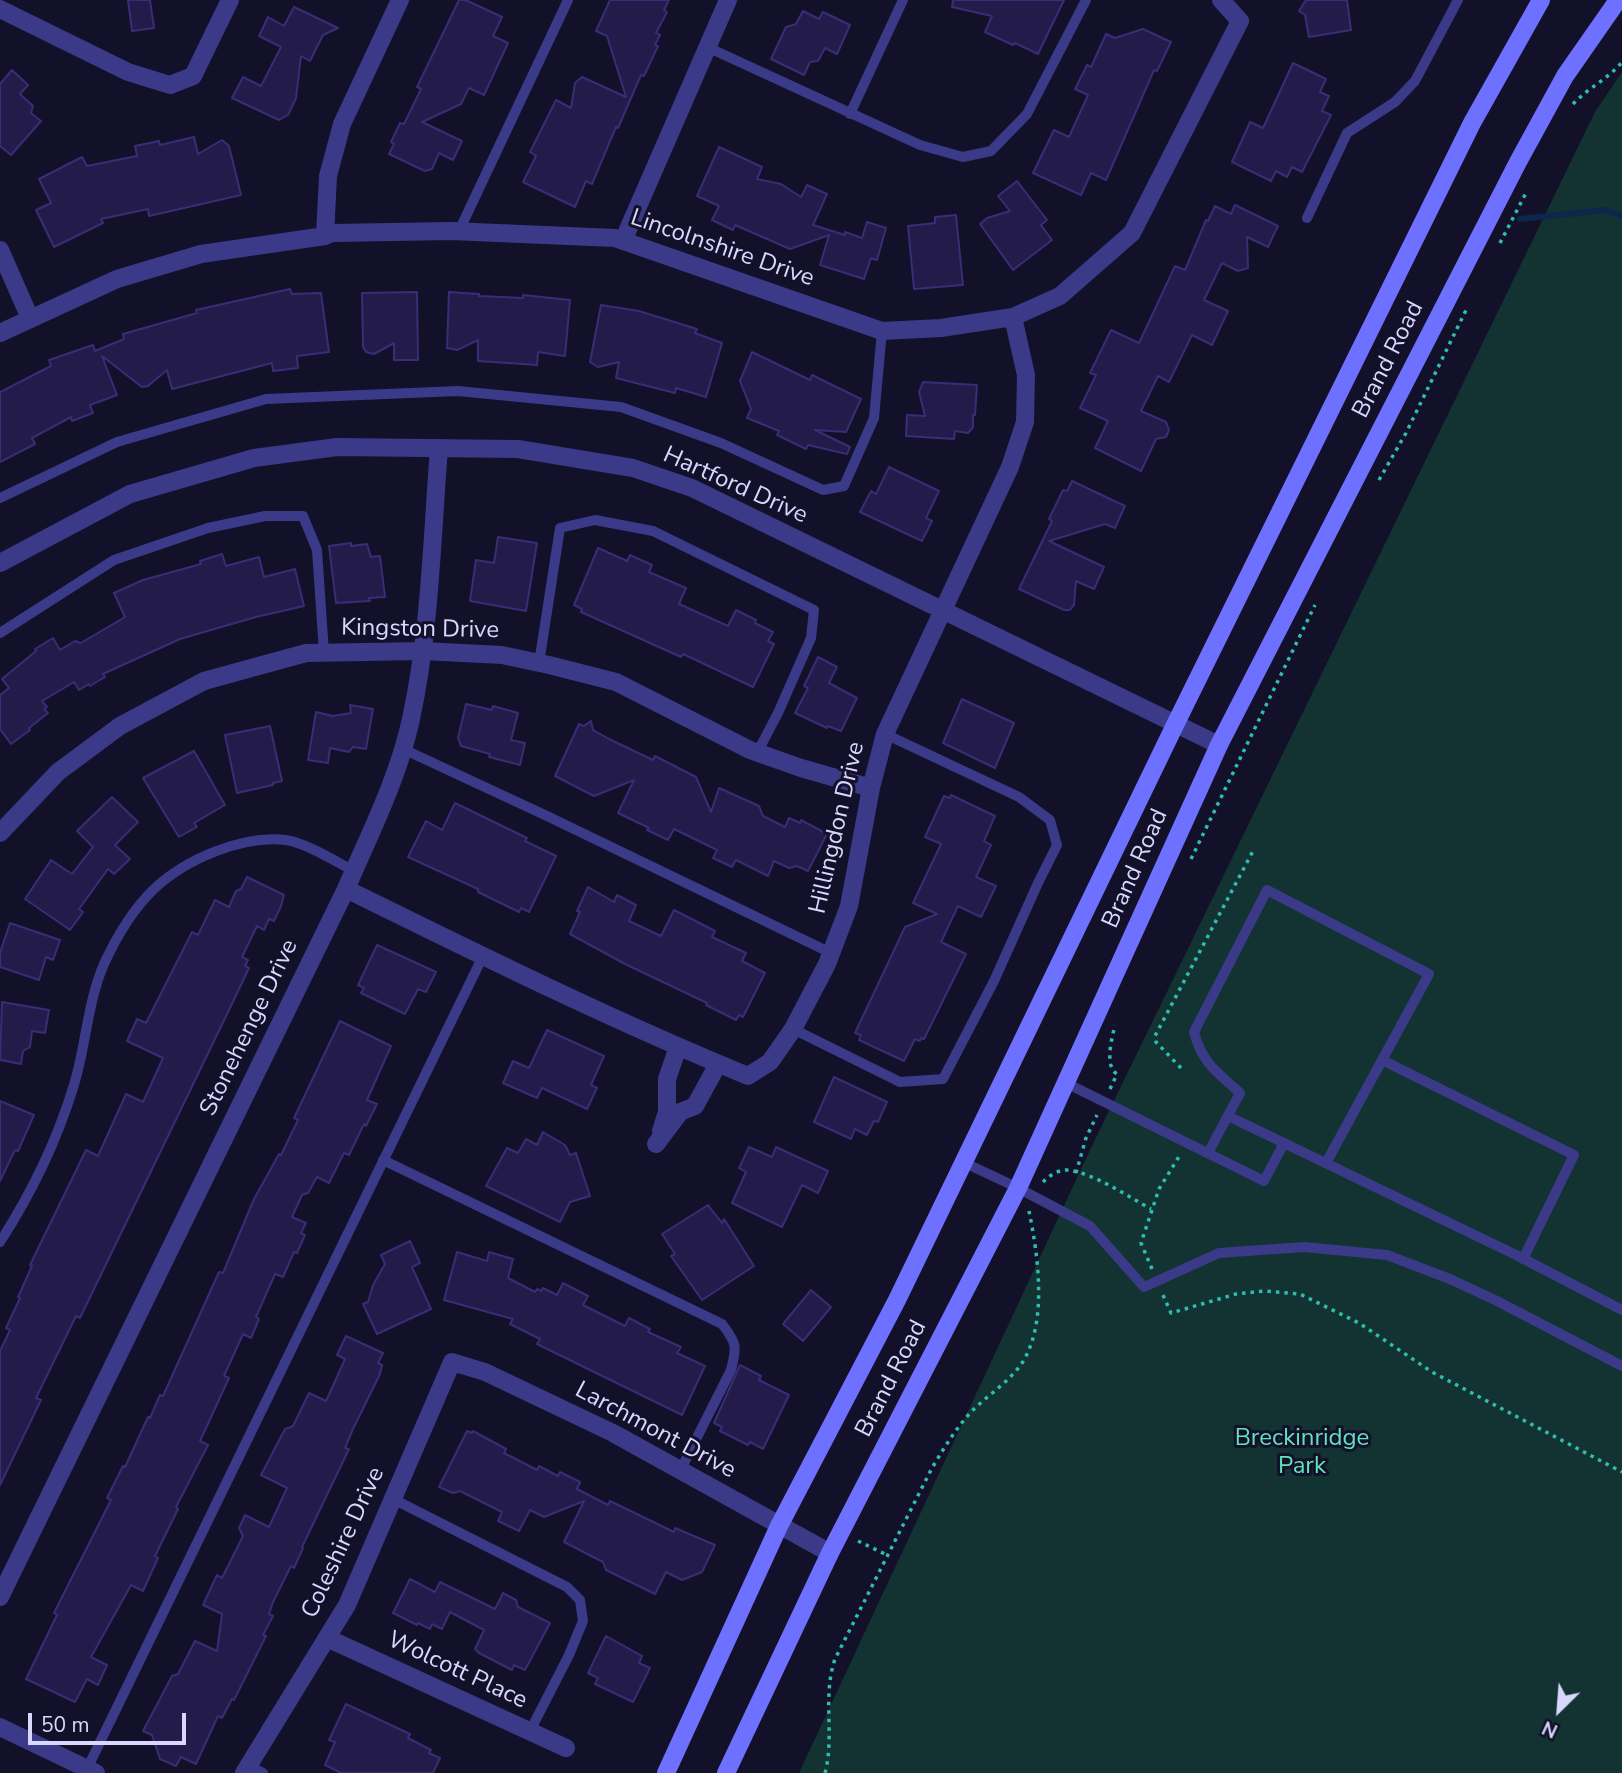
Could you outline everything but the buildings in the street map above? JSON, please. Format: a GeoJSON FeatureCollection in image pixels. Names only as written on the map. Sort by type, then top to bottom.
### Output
{"type":"FeatureCollection","features":[{"type":"Feature","properties":{"kind":"main road","name":"Brand Road"},"geometry":{"type":"LineString","coordinates":[[666,1773],[779,1527],[897,1300],[1175,725],[1472,122],[1541,0]]}},
{"type":"Feature","properties":{"kind":"main road","name":"Brand Road"},"geometry":{"type":"LineString","coordinates":[[726,1773],[830,1553],[1018,1188],[1219,745],[1518,162],[1565,76],[1618,0]]}},
{"type":"Feature","properties":{"kind":"street"},"geometry":{"type":"LineString","coordinates":[[0,9],[128,72],[170,85],[192,76],[230,0]]}},
{"type":"Feature","properties":{"kind":"street"},"geometry":{"type":"LineString","coordinates":[[325,236],[328,176],[342,124],[400,0]]}},
{"type":"Feature","properties":{"kind":"street"},"geometry":{"type":"LineString","coordinates":[[623,241],[728,0]]}},
{"type":"Feature","properties":{"kind":"street","name":"Lincolnshire Drive"},"geometry":{"type":"LineString","coordinates":[[0,333],[117,279],[201,254],[331,233],[459,231],[615,237],[882,331],[941,328],[1013,317],[1059,296],[1132,233],[1240,21],[1221,0]]}},
{"type":"Feature","properties":{"kind":"street"},"geometry":{"type":"LineString","coordinates":[[0,250],[30,318]]}},
{"type":"Feature","properties":{"kind":"street","name":"Hillingdon Drive"},"geometry":{"type":"LineString","coordinates":[[346,889],[483,956],[718,1064],[748,1076],[770,1062],[793,1029],[831,953],[849,906],[871,788],[885,734],[1010,467],[1025,422],[1026,375],[1013,317]]}},
{"type":"Feature","properties":{"kind":"street","name":"Hartford Drive"},"geometry":{"type":"LineString","coordinates":[[0,563],[130,494],[254,458],[337,447],[518,449],[633,468],[692,488],[1219,745]]}},
{"type":"Feature","properties":{"kind":"street","name":"Stonehenge Drive"},"geometry":{"type":"LineString","coordinates":[[0,1597],[346,889],[383,805],[411,720],[423,651],[439,448]]}},
{"type":"Feature","properties":{"kind":"street","name":"Kingston Drive"},"geometry":{"type":"LineString","coordinates":[[0,833],[58,772],[120,726],[204,681],[306,653],[423,651],[502,655],[539,663],[616,682],[757,753],[871,788]]}},
{"type":"Feature","properties":{"kind":"street"},"geometry":{"type":"LineString","coordinates":[[678,1047],[667,1079],[667,1112],[656,1144],[680,1112],[695,1106],[718,1064]]}},
{"type":"Feature","properties":{"kind":"street","name":"Larchmont Drive"},"geometry":{"type":"LineString","coordinates":[[452,1362],[485,1372],[613,1433],[830,1553]]}},
{"type":"Feature","properties":{"kind":"street","name":"Coleshire Drive"},"geometry":{"type":"LineString","coordinates":[[252,1771],[347,1605],[452,1362]]}},
{"type":"Feature","properties":{"kind":"street","name":"Wolcott Place"},"geometry":{"type":"LineString","coordinates":[[327,1638],[566,1748]]}},
{"type":"Feature","properties":{"kind":"street"},"geometry":{"type":"LineString","coordinates":[[0,1727],[90,1772]]}},
{"type":"Feature","properties":{"kind":"lane"},"geometry":{"type":"LineString","coordinates":[[459,231],[568,0]]}},
{"type":"Feature","properties":{"kind":"lane"},"geometry":{"type":"LineString","coordinates":[[850,114],[903,0]]}},
{"type":"Feature","properties":{"kind":"lane"},"geometry":{"type":"LineString","coordinates":[[707,47],[920,145],[963,157],[991,151],[1027,114],[1086,0]]}},
{"type":"Feature","properties":{"kind":"lane"},"geometry":{"type":"LineString","coordinates":[[1307,218],[1347,133],[1395,102],[1415,81],[1458,0]]}},
{"type":"Feature","properties":{"kind":"lane"},"geometry":{"type":"LineString","coordinates":[[0,498],[117,442],[266,399],[458,391],[621,407],[721,443],[823,490],[834,488],[844,486],[874,418],[882,331]]}},
{"type":"Feature","properties":{"kind":"lane"},"geometry":{"type":"LineString","coordinates":[[0,633],[114,560],[208,528],[265,516],[303,516],[317,550],[324,653]]}},
{"type":"Feature","properties":{"kind":"lane"},"geometry":{"type":"LineString","coordinates":[[539,663],[560,528],[595,520],[653,531],[814,610],[811,638],[757,753]]}},
{"type":"Feature","properties":{"kind":"lane"},"geometry":{"type":"LineString","coordinates":[[793,1029],[900,1082],[943,1079],[994,981],[1058,845],[1050,820],[1019,797],[885,734]]}},
{"type":"Feature","properties":{"kind":"lane"},"geometry":{"type":"LineString","coordinates":[[403,750],[831,953]]}},
{"type":"Feature","properties":{"kind":"lane"},"geometry":{"type":"LineString","coordinates":[[0,1242],[41,1172],[74,1087],[103,966],[123,929],[154,888],[198,859],[232,845],[260,839],[288,840],[354,871]]}},
{"type":"Feature","properties":{"kind":"lane"},"geometry":{"type":"LineString","coordinates":[[1208,1153],[1240,1093],[1204,1060],[1194,1032],[1267,890],[1429,974],[1326,1163]]}},
{"type":"Feature","properties":{"kind":"lane"},"geometry":{"type":"LineString","coordinates":[[90,1772],[483,956]]}},
{"type":"Feature","properties":{"kind":"lane"},"geometry":{"type":"LineString","coordinates":[[1382,1060],[1574,1155],[1523,1259]]}},
{"type":"Feature","properties":{"kind":"lane"},"geometry":{"type":"LineString","coordinates":[[1066,1083],[1264,1181],[1284,1143]]}},
{"type":"Feature","properties":{"kind":"lane"},"geometry":{"type":"LineString","coordinates":[[1228,1116],[1622,1310]]}},
{"type":"Feature","properties":{"kind":"lane"},"geometry":{"type":"LineString","coordinates":[[383,1160],[722,1324],[735,1341],[733,1362],[680,1471]]}},
{"type":"Feature","properties":{"kind":"lane"},"geometry":{"type":"LineString","coordinates":[[963,1162],[1090,1226],[1144,1287],[1219,1253],[1304,1247],[1387,1255],[1450,1279],[1497,1301],[1622,1366]]}},
{"type":"Feature","properties":{"kind":"lane"},"geometry":{"type":"LineString","coordinates":[[393,1499],[567,1587],[580,1600],[583,1621],[569,1655],[530,1731]]}},
{"type":"Feature","properties":{"kind":"path"},"geometry":{"type":"LineString","coordinates":[[1572,105],[1622,62]]}},
{"type":"Feature","properties":{"kind":"path"},"geometry":{"type":"LineString","coordinates":[[1499,246],[1527,190]]}},
{"type":"Feature","properties":{"kind":"path"},"geometry":{"type":"LineString","coordinates":[[1374,488],[1406,433],[1470,303]]}},
{"type":"Feature","properties":{"kind":"path"},"geometry":{"type":"LineString","coordinates":[[1187,866],[1319,596]]}},
{"type":"Feature","properties":{"kind":"path"},"geometry":{"type":"LineString","coordinates":[[1181,1068],[1156,1042],[1155,1036],[1253,851]]}},
{"type":"Feature","properties":{"kind":"path"},"geometry":{"type":"LineString","coordinates":[[1113,1083],[1117,1074],[1112,1071],[1110,1065],[1113,1033],[1119,1014]]}},
{"type":"Feature","properties":{"kind":"path"},"geometry":{"type":"LineString","coordinates":[[1076,1172],[1086,1138],[1097,1116]]}},
{"type":"Feature","properties":{"kind":"path"},"geometry":{"type":"LineString","coordinates":[[1187,1143],[1159,1189],[1141,1243],[1171,1313],[1236,1294],[1264,1291],[1300,1294],[1360,1323],[1432,1372],[1622,1472]]}},
{"type":"Feature","properties":{"kind":"path"},"geometry":{"type":"LineString","coordinates":[[1044,1180],[1058,1171],[1076,1172],[1151,1209]]}},
{"type":"Feature","properties":{"kind":"path"},"geometry":{"type":"LineString","coordinates":[[825,1773],[829,1757],[827,1699],[831,1670],[887,1555],[950,1438],[971,1411],[1010,1376],[1028,1352],[1039,1294],[1038,1251],[1029,1212]]}},
{"type":"Feature","properties":{"kind":"path"},"geometry":{"type":"LineString","coordinates":[[855,1540],[887,1555]]}},
{"type":"Feature","properties":{"kind":"green space","name":"Breckinridge Park"},"geometry":{"type":"Polygon","coordinates":[[[1622,72],[1622,1773],[799,1773],[1090,1150],[1595,112],[1622,72]]]}},
{"type":"Feature","properties":{"kind":"waterway"},"geometry":{"type":"LineString","coordinates":[[1520,219],[1605,210],[1622,216]]}}]}
